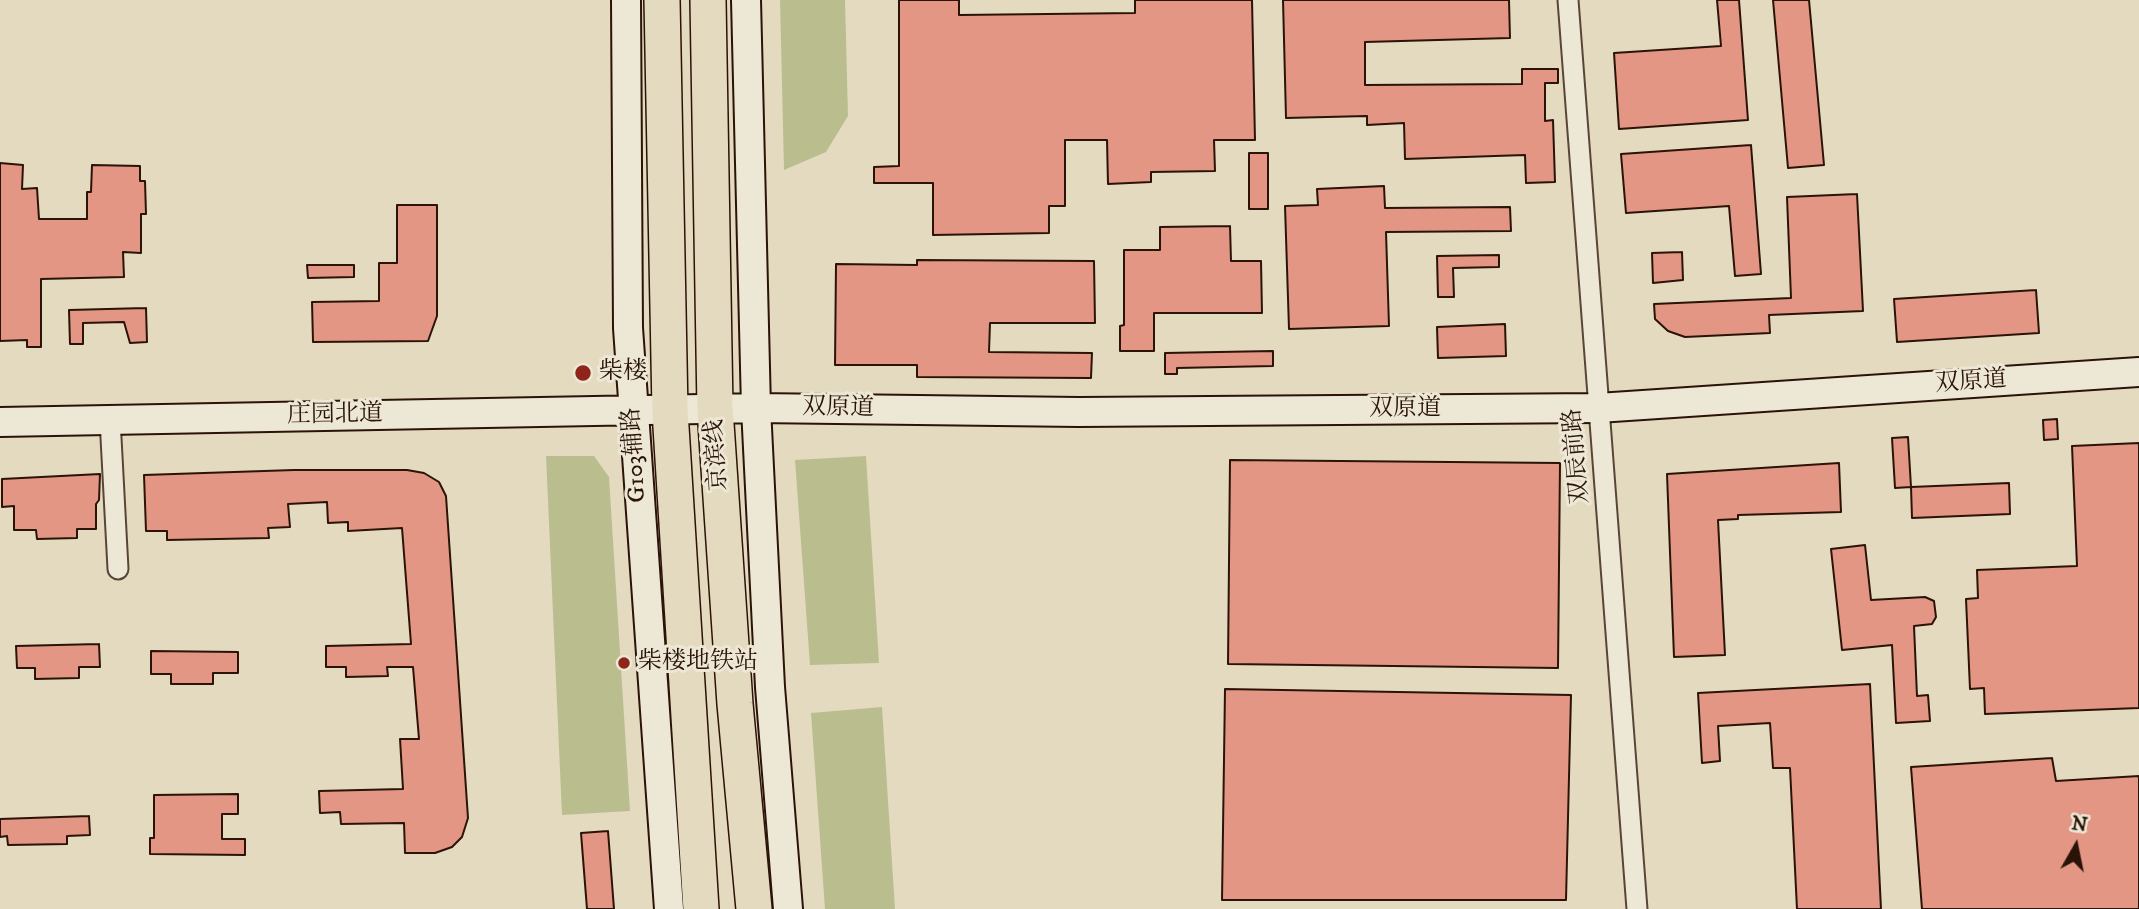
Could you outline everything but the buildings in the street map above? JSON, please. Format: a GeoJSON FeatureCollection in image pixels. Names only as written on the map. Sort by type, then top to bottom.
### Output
{"type":"FeatureCollection","features":[{"type":"Feature","properties":{"kind":"highway","name":"京滨线"},"geometry":{"type":"LineString","coordinates":[[662,0],[670,411],[701,909]]}},
{"type":"Feature","properties":{"kind":"highway","name":"京滨线"},"geometry":{"type":"LineString","coordinates":[[708,0],[715,409],[734,691],[754,909]]}},
{"type":"Feature","properties":{"kind":"main road","name":"G103辅路"},"geometry":{"type":"LineString","coordinates":[[626,0],[628,328],[669,909]]}},
{"type":"Feature","properties":{"kind":"main road"},"geometry":{"type":"LineString","coordinates":[[746,0],[756,408],[770,687],[788,909]]}},
{"type":"Feature","properties":{"kind":"main road","name":"双原道"},"geometry":{"type":"LineString","coordinates":[[670,411],[756,408],[1079,412],[1598,408],[2139,372]]}},
{"type":"Feature","properties":{"kind":"main road","name":"庄园北道"},"geometry":{"type":"LineString","coordinates":[[0,422],[670,411]]}},
{"type":"Feature","properties":{"kind":"street","name":"双辰前路"},"geometry":{"type":"LineString","coordinates":[[1568,0],[1637,909]]}},
{"type":"Feature","properties":{"kind":"street"},"geometry":{"type":"LineString","coordinates":[[110,419],[118,569]]}},
{"type":"Feature","properties":{"kind":"green space"},"geometry":{"type":"Polygon","coordinates":[[[780,0],[845,0],[848,116],[826,152],[784,170],[780,0]]]}},
{"type":"Feature","properties":{"kind":"green space"},"geometry":{"type":"Polygon","coordinates":[[[546,456],[594,456],[609,477],[630,811],[562,815],[546,456]]]}},
{"type":"Feature","properties":{"kind":"green space"},"geometry":{"type":"Polygon","coordinates":[[[866,456],[879,663],[810,665],[795,460],[866,456]]]}},
{"type":"Feature","properties":{"kind":"green space"},"geometry":{"type":"Polygon","coordinates":[[[882,707],[895,909],[825,909],[811,713],[882,707]]]}},
{"type":"Feature","properties":{"kind":"place","name":"柴楼"},"geometry":{"type":"Point","coordinates":[583,373]}},
{"type":"Feature","properties":{"kind":"place","name":"柴楼地铁站"},"geometry":{"type":"Point","coordinates":[624,663]}}]}
